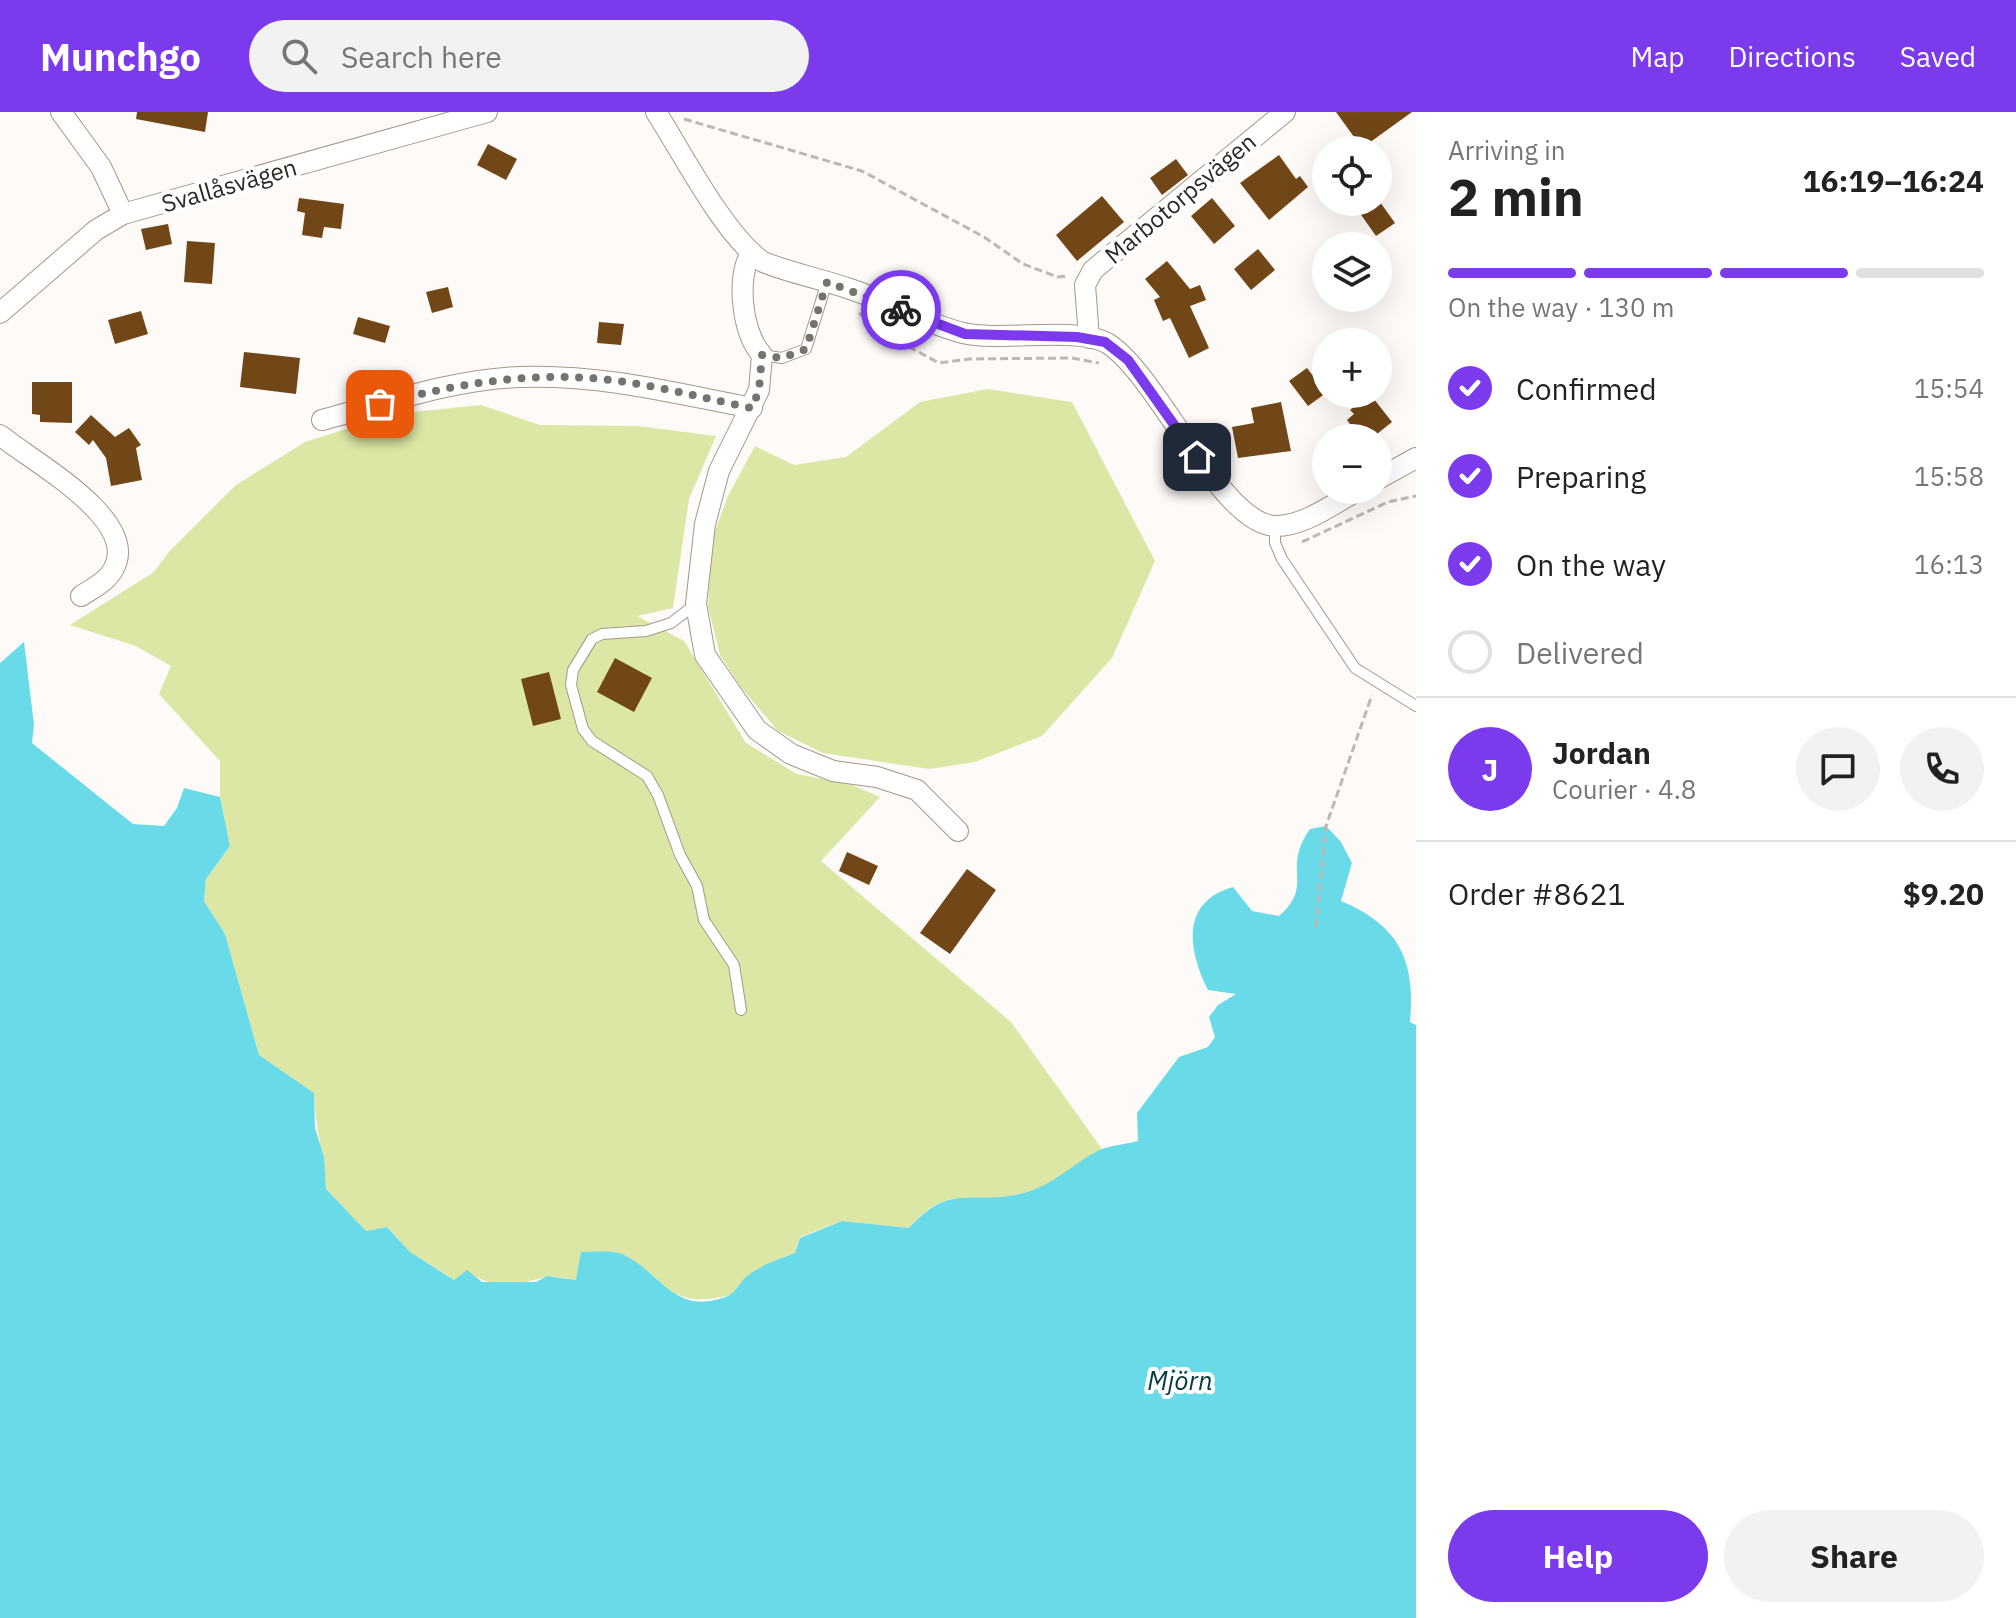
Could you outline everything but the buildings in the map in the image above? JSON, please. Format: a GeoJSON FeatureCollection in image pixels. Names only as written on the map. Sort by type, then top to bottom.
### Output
{"type":"FeatureCollection","features":[{"type":"Feature","properties":{"kind":"street"},"geometry":{"type":"LineString","coordinates":[[61,112],[101,167],[123,214]]}},
{"type":"Feature","properties":{"kind":"street","name":"Svallåsvägen"},"geometry":{"type":"LineString","coordinates":[[0,313],[96,230],[123,214],[487,112]]}},
{"type":"Feature","properties":{"kind":"street"},"geometry":{"type":"LineString","coordinates":[[656,112],[751,253],[778,268],[827,282],[965,334],[1089,338],[1105,342],[1128,360],[1234,501],[1251,519],[1275,535],[1334,504]]}},
{"type":"Feature","properties":{"kind":"street","name":"Marbotorpsvägen"},"geometry":{"type":"LineString","coordinates":[[1089,338],[1087,277],[1285,112]]}},
{"type":"Feature","properties":{"kind":"street"},"geometry":{"type":"LineString","coordinates":[[751,253],[744,269],[744,298],[754,346],[762,355],[759,390],[719,471],[710,501],[696,604],[705,655],[757,730],[791,754],[833,771],[877,777],[917,790],[958,831]]}},
{"type":"Feature","properties":{"kind":"street"},"geometry":{"type":"LineString","coordinates":[[322,420],[410,396],[517,377],[618,381],[752,408]]}},
{"type":"Feature","properties":{"kind":"street"},"geometry":{"type":"LineString","coordinates":[[0,435],[46,468],[112,526],[119,549],[114,569],[107,579],[81,596]]}},
{"type":"Feature","properties":{"kind":"street"},"geometry":{"type":"LineString","coordinates":[[1392,471],[1416,458]]}},
{"type":"Feature","properties":{"kind":"lane"},"geometry":{"type":"LineString","coordinates":[[762,355],[782,358],[806,349],[827,282]]}},
{"type":"Feature","properties":{"kind":"lane"},"geometry":{"type":"LineString","coordinates":[[1275,535],[1282,559],[1355,668],[1416,706]]}},
{"type":"Feature","properties":{"kind":"lane"},"geometry":{"type":"LineString","coordinates":[[696,604],[671,623],[646,631],[602,634],[592,639],[573,670],[571,685],[583,729],[592,741],[647,776],[658,795],[680,855],[697,886],[704,920],[734,965],[741,1010]]}},
{"type":"Feature","properties":{"kind":"path"},"geometry":{"type":"LineString","coordinates":[[677,116],[862,171],[971,230],[1023,264],[1058,277],[1078,274],[1087,277]]}},
{"type":"Feature","properties":{"kind":"path"},"geometry":{"type":"LineString","coordinates":[[853,308],[887,335],[939,363],[969,359],[1072,358],[1105,365]]}},
{"type":"Feature","properties":{"kind":"path"},"geometry":{"type":"LineString","coordinates":[[1275,535],[1296,544],[1314,539],[1388,502],[1416,496]]}},
{"type":"Feature","properties":{"kind":"path"},"geometry":{"type":"LineString","coordinates":[[1316,927],[1326,826],[1375,683]]}},
{"type":"Feature","properties":{"kind":"green space"},"geometry":{"type":"Polygon","coordinates":[[[987,389],[1072,402],[1155,561],[1112,658],[1042,736],[975,762],[929,769],[823,753],[778,731],[740,686],[720,655],[708,607],[712,539],[728,496],[755,446],[794,465],[846,457],[920,402],[987,389]]]}},
{"type":"Feature","properties":{"kind":"green space"},"geometry":{"type":"Polygon","coordinates":[[[481,405],[540,425],[638,426],[716,436],[689,499],[673,608],[637,616],[684,641],[746,743],[797,774],[852,785],[880,797],[821,861],[1011,1022],[1102,1149],[1066,1174],[1037,1189],[1009,1196],[951,1199],[924,1213],[909,1228],[842,1221],[800,1237],[795,1253],[759,1269],[731,1295],[709,1299],[681,1296],[625,1256],[610,1252],[581,1252],[577,1280],[549,1277],[504,1284],[485,1281],[467,1271],[455,1280],[410,1252],[387,1227],[366,1231],[326,1189],[314,1093],[259,1055],[225,934],[204,901],[206,879],[230,846],[220,797],[220,761],[159,694],[171,666],[136,646],[70,625],[154,572],[168,553],[236,485],[305,442],[394,414],[481,405]]]}},
{"type":"Feature","properties":{"kind":"water","name":"Mjörn"},"geometry":{"type":"Polygon","coordinates":[[[24,642],[34,725],[32,743],[133,824],[164,826],[177,808],[184,788],[220,797],[230,846],[206,879],[204,901],[225,934],[259,1055],[314,1093],[315,1128],[324,1157],[326,1189],[366,1231],[387,1227],[410,1252],[454,1280],[467,1270],[482,1282],[536,1282],[547,1276],[576,1280],[581,1252],[609,1252],[620,1253],[637,1263],[682,1297],[710,1301],[730,1295],[756,1270],[795,1253],[800,1238],[842,1221],[909,1228],[925,1213],[952,1199],[1027,1192],[1047,1184],[1102,1149],[1138,1141],[1137,1113],[1179,1057],[1208,1047],[1215,1037],[1209,1017],[1218,1005],[1236,994],[1208,990],[1201,975],[1193,944],[1193,929],[1204,904],[1216,894],[1233,887],[1252,911],[1279,916],[1295,895],[1302,843],[1310,829],[1326,826],[1341,842],[1352,863],[1341,901],[1377,921],[1399,947],[1410,980],[1410,1022],[1416,1025],[1416,1618],[0,1618],[0,663],[24,642]]]}},
{"type":"Feature","properties":{"kind":"way so far"},"geometry":{"type":"LineString","coordinates":[[380,404],[480,381],[556,377],[652,386],[752,408],[759,390],[758,373],[762,355],[792,357],[806,349],[827,282],[901,310]]}},
{"type":"Feature","properties":{"kind":"route"},"geometry":{"type":"LineString","coordinates":[[901,310],[965,334],[1077,337],[1105,342],[1128,360],[1197,457]]}}]}
